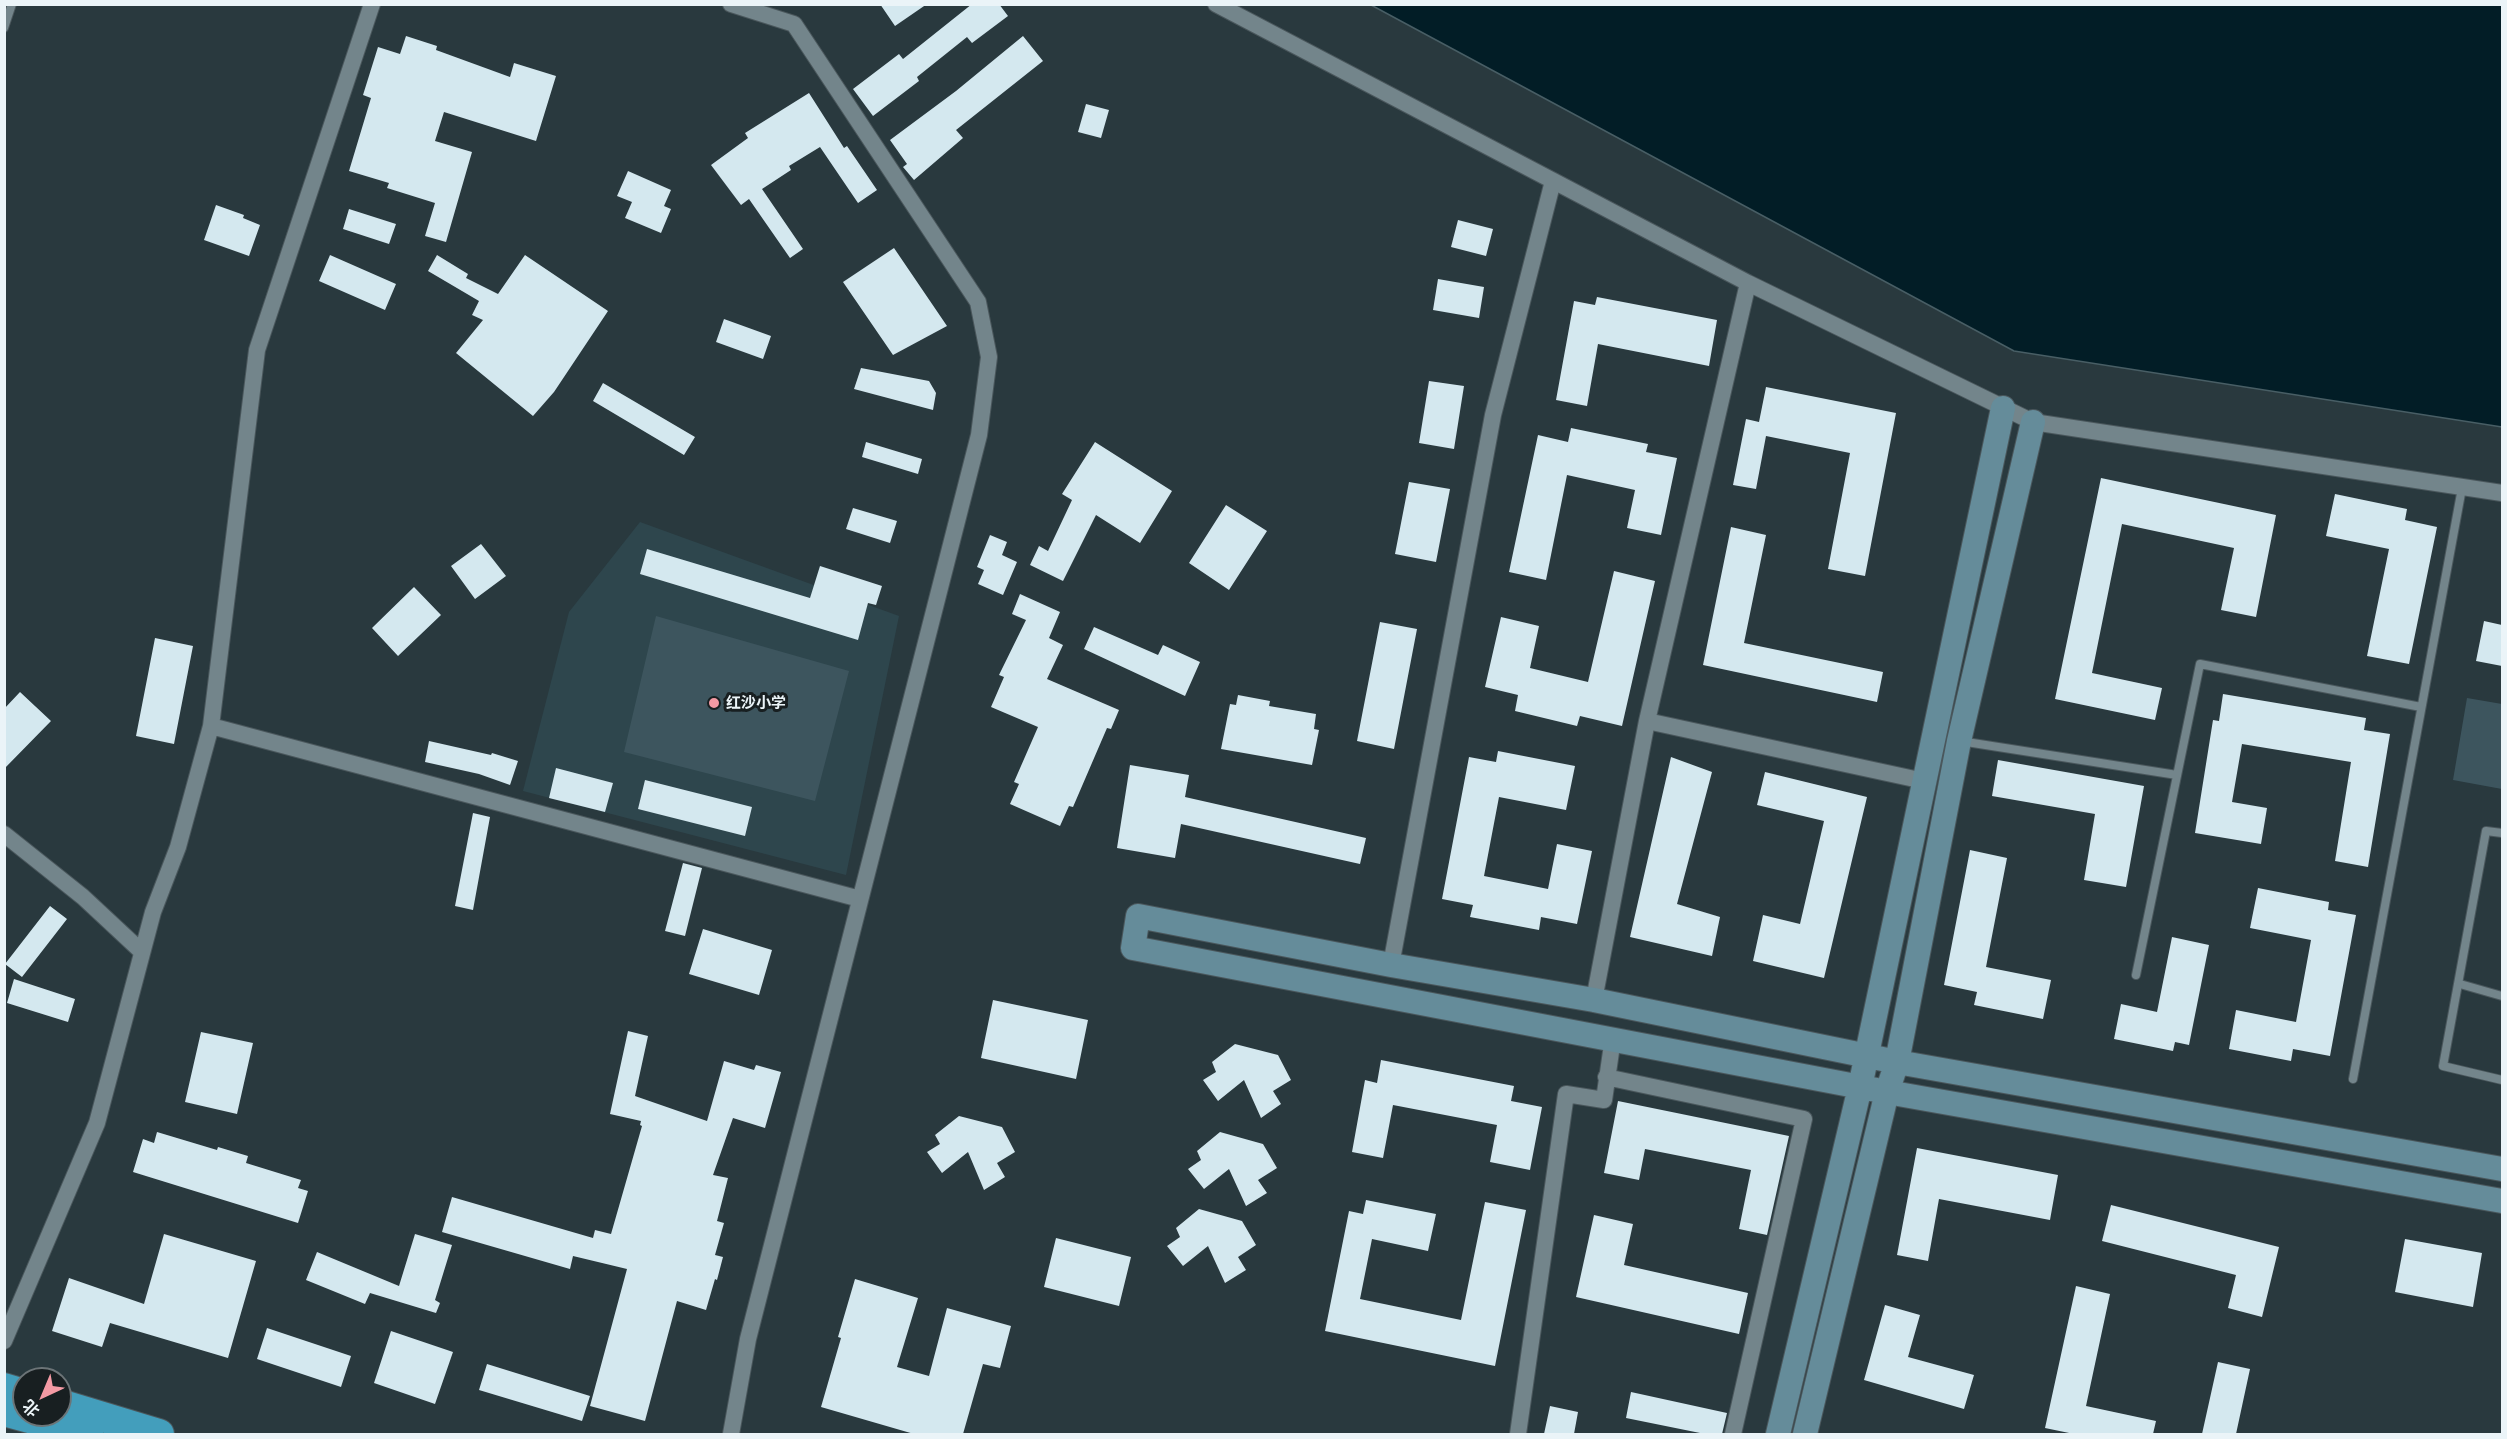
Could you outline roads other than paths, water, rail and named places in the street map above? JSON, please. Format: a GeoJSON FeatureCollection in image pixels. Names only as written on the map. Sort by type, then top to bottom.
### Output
{"type":"FeatureCollection","features":[{"type":"Feature","properties":{"kind":"highway"},"geometry":{"type":"LineString","coordinates":[[72,1408],[159,1434]]}},
{"type":"Feature","properties":{"kind":"highway"},"geometry":{"type":"LineString","coordinates":[[4,1411],[91,1434]]}},
{"type":"Feature","properties":{"kind":"street"},"geometry":{"type":"LineString","coordinates":[[4,1341],[97,1123],[153,912],[178,847],[211,726],[257,350],[372,4]]}},
{"type":"Feature","properties":{"kind":"street"},"geometry":{"type":"LineString","coordinates":[[731,4],[794,24],[978,302],[989,357],[979,435],[748,1339],[731,1434]]}},
{"type":"Feature","properties":{"kind":"street"},"geometry":{"type":"LineString","coordinates":[[1216,4],[1748,283],[2033,422],[2502,493]]}},
{"type":"Feature","properties":{"kind":"street"},"geometry":{"type":"LineString","coordinates":[[1391,965],[1489,435],[1553,181]]}},
{"type":"Feature","properties":{"kind":"street"},"geometry":{"type":"LineString","coordinates":[[1594,1000],[1647,721],[1748,283]]}},
{"type":"Feature","properties":{"kind":"street"},"geometry":{"type":"LineString","coordinates":[[1778,1434],[1860,1087],[2003,408]]}},
{"type":"Feature","properties":{"kind":"street"},"geometry":{"type":"LineString","coordinates":[[1805,1434],[1887,1092],[1897,1062],[1959,741],[2033,422]]}},
{"type":"Feature","properties":{"kind":"street"},"geometry":{"type":"LineString","coordinates":[[1647,721],[1924,781]]}},
{"type":"Feature","properties":{"kind":"street"},"geometry":{"type":"LineString","coordinates":[[211,726],[860,899]]}},
{"type":"Feature","properties":{"kind":"street"},"geometry":{"type":"LineString","coordinates":[[4,834],[83,897],[142,952]]}},
{"type":"Feature","properties":{"kind":"street"},"geometry":{"type":"LineString","coordinates":[[2502,1169],[1897,1062],[1594,1000],[1391,965],[1138,916],[1133,948],[1887,1092],[2502,1201]]}},
{"type":"Feature","properties":{"kind":"street"},"geometry":{"type":"LineString","coordinates":[[1518,1434],[1566,1094],[1604,1100],[1613,1038]]}},
{"type":"Feature","properties":{"kind":"street"},"geometry":{"type":"LineString","coordinates":[[1606,1077],[1804,1119],[1733,1434]]}},
{"type":"Feature","properties":{"kind":"lane"},"geometry":{"type":"LineString","coordinates":[[4,28],[12,4]]}},
{"type":"Feature","properties":{"kind":"lane"},"geometry":{"type":"LineString","coordinates":[[2353,1079],[2462,488]]}},
{"type":"Feature","properties":{"kind":"lane"},"geometry":{"type":"LineString","coordinates":[[2136,975],[2200,664],[2421,708]]}},
{"type":"Feature","properties":{"kind":"lane"},"geometry":{"type":"LineString","coordinates":[[1959,741],[2176,775]]}},
{"type":"Feature","properties":{"kind":"lane"},"geometry":{"type":"LineString","coordinates":[[2502,833],[2486,831],[2460,984],[2443,1066],[2502,1080]]}},
{"type":"Feature","properties":{"kind":"lane"},"geometry":{"type":"LineString","coordinates":[[2460,984],[2502,996]]}},
{"type":"Feature","properties":{"kind":"place","name":"红沙小学"},"geometry":{"type":"Point","coordinates":[714,703]}}]}
